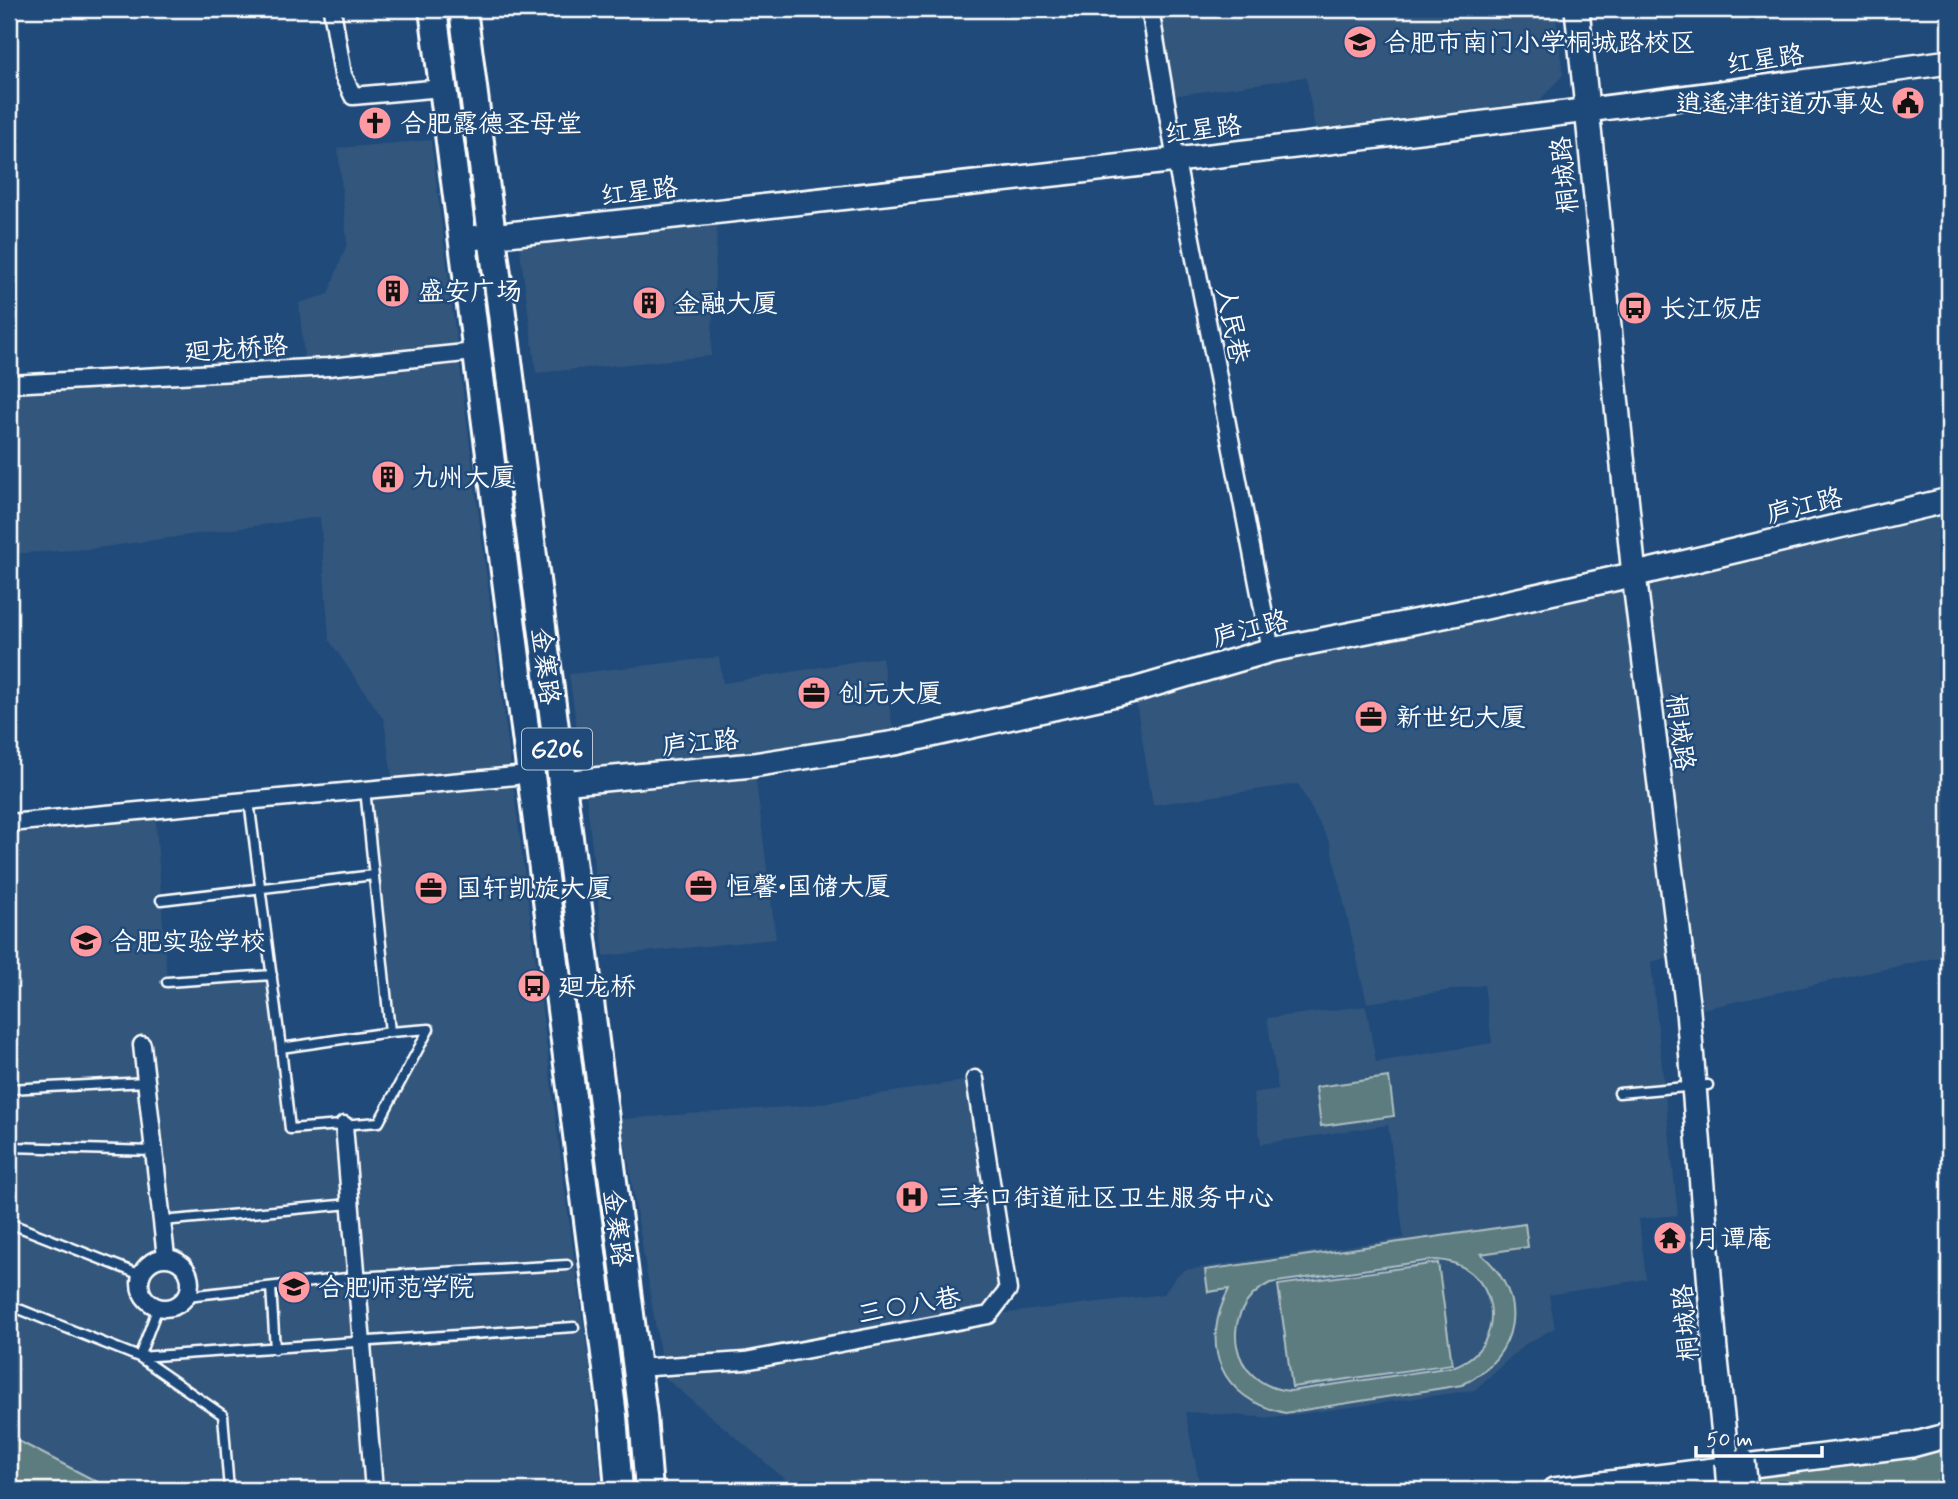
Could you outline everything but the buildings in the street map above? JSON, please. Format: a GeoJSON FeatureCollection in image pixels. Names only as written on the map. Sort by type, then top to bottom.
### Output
{"type":"FeatureCollection","features":[{"type":"Feature","properties":{"kind":"main road","name":"金寨路"},"geometry":{"type":"LineString","coordinates":[[433,9],[613,1416],[619,1490]]}},
{"type":"Feature","properties":{"kind":"main road","name":"金寨路"},"geometry":{"type":"LineString","coordinates":[[463,9],[636,1368],[649,1490]]}},
{"type":"Feature","properties":{"kind":"street"},"geometry":{"type":"LineString","coordinates":[[332,9],[343,75],[353,96],[442,88]]}},
{"type":"Feature","properties":{"kind":"street","name":"人民巷"},"geometry":{"type":"LineString","coordinates":[[1150,9],[1176,161],[1272,650]]}},
{"type":"Feature","properties":{"kind":"street","name":"桐城路"},"geometry":{"type":"LineString","coordinates":[[1577,9],[1592,108],[1639,573],[1688,1011],[1701,1085],[1726,1332],[1735,1462]]}},
{"type":"Feature","properties":{"kind":"street","name":"桐城路"},"geometry":{"type":"LineString","coordinates":[[1588,9],[1592,108]]}},
{"type":"Feature","properties":{"kind":"street","name":"红星路"},"geometry":{"type":"LineString","coordinates":[[462,239],[1176,161],[1734,92],[1949,62]]}},
{"type":"Feature","properties":{"kind":"street","name":"廻龙桥路"},"geometry":{"type":"LineString","coordinates":[[9,384],[327,367],[465,352]]}},
{"type":"Feature","properties":{"kind":"street","name":"庐江路"},"geometry":{"type":"LineString","coordinates":[[561,783],[754,765],[895,743],[1134,690],[1272,650],[1459,613],[1949,500]]}},
{"type":"Feature","properties":{"kind":"street"},"geometry":{"type":"LineString","coordinates":[[9,822],[516,776]]}},
{"type":"Feature","properties":{"kind":"street"},"geometry":{"type":"LineString","coordinates":[[142,1045],[166,1257]]}},
{"type":"Feature","properties":{"kind":"street","name":"三〇八巷"},"geometry":{"type":"LineString","coordinates":[[636,1368],[745,1361],[989,1315],[1008,1290],[975,1079]]}},
{"type":"Feature","properties":{"kind":"street"},"geometry":{"type":"LineString","coordinates":[[344,1125],[374,1490]]}},
{"type":"Feature","properties":{"kind":"street"},"geometry":{"type":"LineString","coordinates":[[166,1257],[175,1259],[188,1270],[191,1279],[187,1296],[174,1307],[158,1307],[150,1303],[141,1291],[141,1275],[150,1262],[166,1257]]}},
{"type":"Feature","properties":{"kind":"street"},"geometry":{"type":"LineString","coordinates":[[1554,1490],[1899,1446],[1949,1435]]}},
{"type":"Feature","properties":{"kind":"street"},"geometry":{"type":"LineString","coordinates":[[1730,1490],[1735,1462]]}},
{"type":"Feature","properties":{"kind":"street"},"geometry":{"type":"LineString","coordinates":[[1735,1462],[1746,1490]]}},
{"type":"Feature","properties":{"kind":"lane"},"geometry":{"type":"LineString","coordinates":[[365,789],[390,1032]]}},
{"type":"Feature","properties":{"kind":"lane"},"geometry":{"type":"LineString","coordinates":[[249,800],[290,1129],[380,1122],[429,1029],[281,1048]]}},
{"type":"Feature","properties":{"kind":"lane"},"geometry":{"type":"LineString","coordinates":[[162,901],[374,875]]}},
{"type":"Feature","properties":{"kind":"lane"},"geometry":{"type":"LineString","coordinates":[[167,982],[272,975]]}},
{"type":"Feature","properties":{"kind":"lane"},"geometry":{"type":"LineString","coordinates":[[9,1089],[147,1082]]}},
{"type":"Feature","properties":{"kind":"lane"},"geometry":{"type":"LineString","coordinates":[[1619,1093],[1701,1085]]}},
{"type":"Feature","properties":{"kind":"lane"},"geometry":{"type":"LineString","coordinates":[[9,1147],[154,1151]]}},
{"type":"Feature","properties":{"kind":"lane"},"geometry":{"type":"LineString","coordinates":[[162,1221],[350,1204]]}},
{"type":"Feature","properties":{"kind":"lane"},"geometry":{"type":"LineString","coordinates":[[9,1223],[141,1275]]}},
{"type":"Feature","properties":{"kind":"lane"},"geometry":{"type":"LineString","coordinates":[[187,1296],[356,1278],[567,1265]]}},
{"type":"Feature","properties":{"kind":"lane"},"geometry":{"type":"LineString","coordinates":[[271,1287],[275,1349]]}},
{"type":"Feature","properties":{"kind":"lane"},"geometry":{"type":"LineString","coordinates":[[9,1305],[139,1357],[223,1415],[229,1490]]}},
{"type":"Feature","properties":{"kind":"lane"},"geometry":{"type":"LineString","coordinates":[[139,1357],[158,1307]]}},
{"type":"Feature","properties":{"kind":"lane"},"geometry":{"type":"LineString","coordinates":[[139,1357],[574,1327]]}},
{"type":"Feature","properties":{"kind":"shaded area","name":"合肥市南门小学桐城路校区"},"geometry":{"type":"Polygon","coordinates":[[[1156,9],[1555,9],[1563,75],[1538,102],[1315,129],[1306,77],[1171,96],[1156,9]]]}},
{"type":"Feature","properties":{"kind":"shaded area"},"geometry":{"type":"Polygon","coordinates":[[[431,140],[592,1385],[602,1490],[113,1490],[9,1436],[9,823],[155,809],[167,981],[272,975],[290,1129],[379,1122],[429,1029],[390,1032],[365,789],[393,786],[384,720],[329,640],[320,517],[90,549],[9,554],[9,384],[305,368],[299,303],[328,294],[347,244],[338,148],[431,140]]]}},
{"type":"Feature","properties":{"kind":"shaded area"},"geometry":{"type":"Polygon","coordinates":[[[718,210],[711,356],[536,373],[519,241],[718,210]]]}},
{"type":"Feature","properties":{"kind":"shaded area"},"geometry":{"type":"Polygon","coordinates":[[[1949,500],[1949,955],[1703,1009],[1645,572],[1949,500]]]}},
{"type":"Feature","properties":{"kind":"shaded area"},"geometry":{"type":"Polygon","coordinates":[[[1634,575],[1680,954],[1651,962],[1678,1215],[1639,1219],[1646,1279],[1549,1295],[1555,1328],[1524,1345],[1475,1390],[1272,1418],[1185,1412],[1201,1490],[798,1490],[664,1377],[621,1119],[810,1105],[975,1079],[1008,1290],[990,1315],[1164,1294],[1176,1276],[1185,1270],[1404,1238],[1388,1125],[1261,1144],[1253,1093],[1278,1089],[1267,1018],[1366,1006],[1376,1062],[1492,1043],[1484,985],[1367,1003],[1330,843],[1298,784],[1153,805],[1134,690],[1634,575]]]}},
{"type":"Feature","properties":{"kind":"shaded area"},"geometry":{"type":"Polygon","coordinates":[[[719,657],[723,683],[882,657],[895,743],[754,765],[776,939],[604,956],[585,785],[569,674],[719,657]]]}},
{"type":"Feature","properties":{"kind":"green space"},"geometry":{"type":"Polygon","coordinates":[[[1389,1077],[1394,1116],[1321,1126],[1316,1087],[1389,1077]]]}},
{"type":"Feature","properties":{"kind":"green space"},"geometry":{"type":"Polygon","coordinates":[[[1525,1224],[1528,1247],[1481,1254],[1497,1270],[1507,1288],[1512,1306],[1512,1324],[1506,1342],[1496,1358],[1481,1373],[1462,1385],[1285,1413],[1263,1406],[1245,1396],[1231,1383],[1221,1367],[1216,1350],[1216,1330],[1220,1310],[1229,1289],[1208,1292],[1205,1270],[1525,1224]],[[1433,1260],[1270,1283],[1253,1295],[1242,1311],[1237,1328],[1237,1345],[1243,1362],[1254,1376],[1269,1386],[1290,1391],[1452,1367],[1472,1356],[1484,1341],[1490,1324],[1490,1306],[1484,1288],[1472,1274],[1455,1264],[1433,1260]]]}},
{"type":"Feature","properties":{"kind":"green space"},"geometry":{"type":"Polygon","coordinates":[[[1438,1263],[1452,1364],[1292,1387],[1278,1285],[1438,1263]]]}},
{"type":"Feature","properties":{"kind":"green space"},"geometry":{"type":"Polygon","coordinates":[[[1949,1431],[1949,1490],[1593,1490],[1949,1431]]]}},
{"type":"Feature","properties":{"kind":"green space"},"geometry":{"type":"Polygon","coordinates":[[[9,1436],[113,1490],[9,1490],[9,1436]]]}},
{"type":"Feature","properties":{"kind":"place","name":"合肥市南门小学桐城路校区"},"geometry":{"type":"Point","coordinates":[1360,42]}},
{"type":"Feature","properties":{"kind":"place","name":"逍遥津街道办事处"},"geometry":{"type":"Point","coordinates":[1908,103]}},
{"type":"Feature","properties":{"kind":"place","name":"合肥露德圣母堂"},"geometry":{"type":"Point","coordinates":[375,123]}},
{"type":"Feature","properties":{"kind":"place","name":"盛安广场"},"geometry":{"type":"Point","coordinates":[393,291]}},
{"type":"Feature","properties":{"kind":"place","name":"金融大厦"},"geometry":{"type":"Point","coordinates":[649,303]}},
{"type":"Feature","properties":{"kind":"place","name":"长江饭店"},"geometry":{"type":"Point","coordinates":[1635,308]}},
{"type":"Feature","properties":{"kind":"place","name":"九州大厦"},"geometry":{"type":"Point","coordinates":[388,477]}},
{"type":"Feature","properties":{"kind":"place","name":"创元大厦"},"geometry":{"type":"Point","coordinates":[814,693]}},
{"type":"Feature","properties":{"kind":"place","name":"新世纪大厦"},"geometry":{"type":"Point","coordinates":[1371,717]}},
{"type":"Feature","properties":{"kind":"place","name":"恒馨•国储大厦"},"geometry":{"type":"Point","coordinates":[701,886]}},
{"type":"Feature","properties":{"kind":"place","name":"国轩凯旋大厦"},"geometry":{"type":"Point","coordinates":[431,888]}},
{"type":"Feature","properties":{"kind":"place","name":"合肥实验学校"},"geometry":{"type":"Point","coordinates":[86,941]}},
{"type":"Feature","properties":{"kind":"place","name":"廻龙桥"},"geometry":{"type":"Point","coordinates":[534,986]}},
{"type":"Feature","properties":{"kind":"place","name":"三孝口街道社区卫生服务中心"},"geometry":{"type":"Point","coordinates":[912,1197]}},
{"type":"Feature","properties":{"kind":"place","name":"月谭庵"},"geometry":{"type":"Point","coordinates":[1670,1238]}},
{"type":"Feature","properties":{"kind":"place","name":"合肥师范学院"},"geometry":{"type":"Point","coordinates":[294,1287]}}]}
